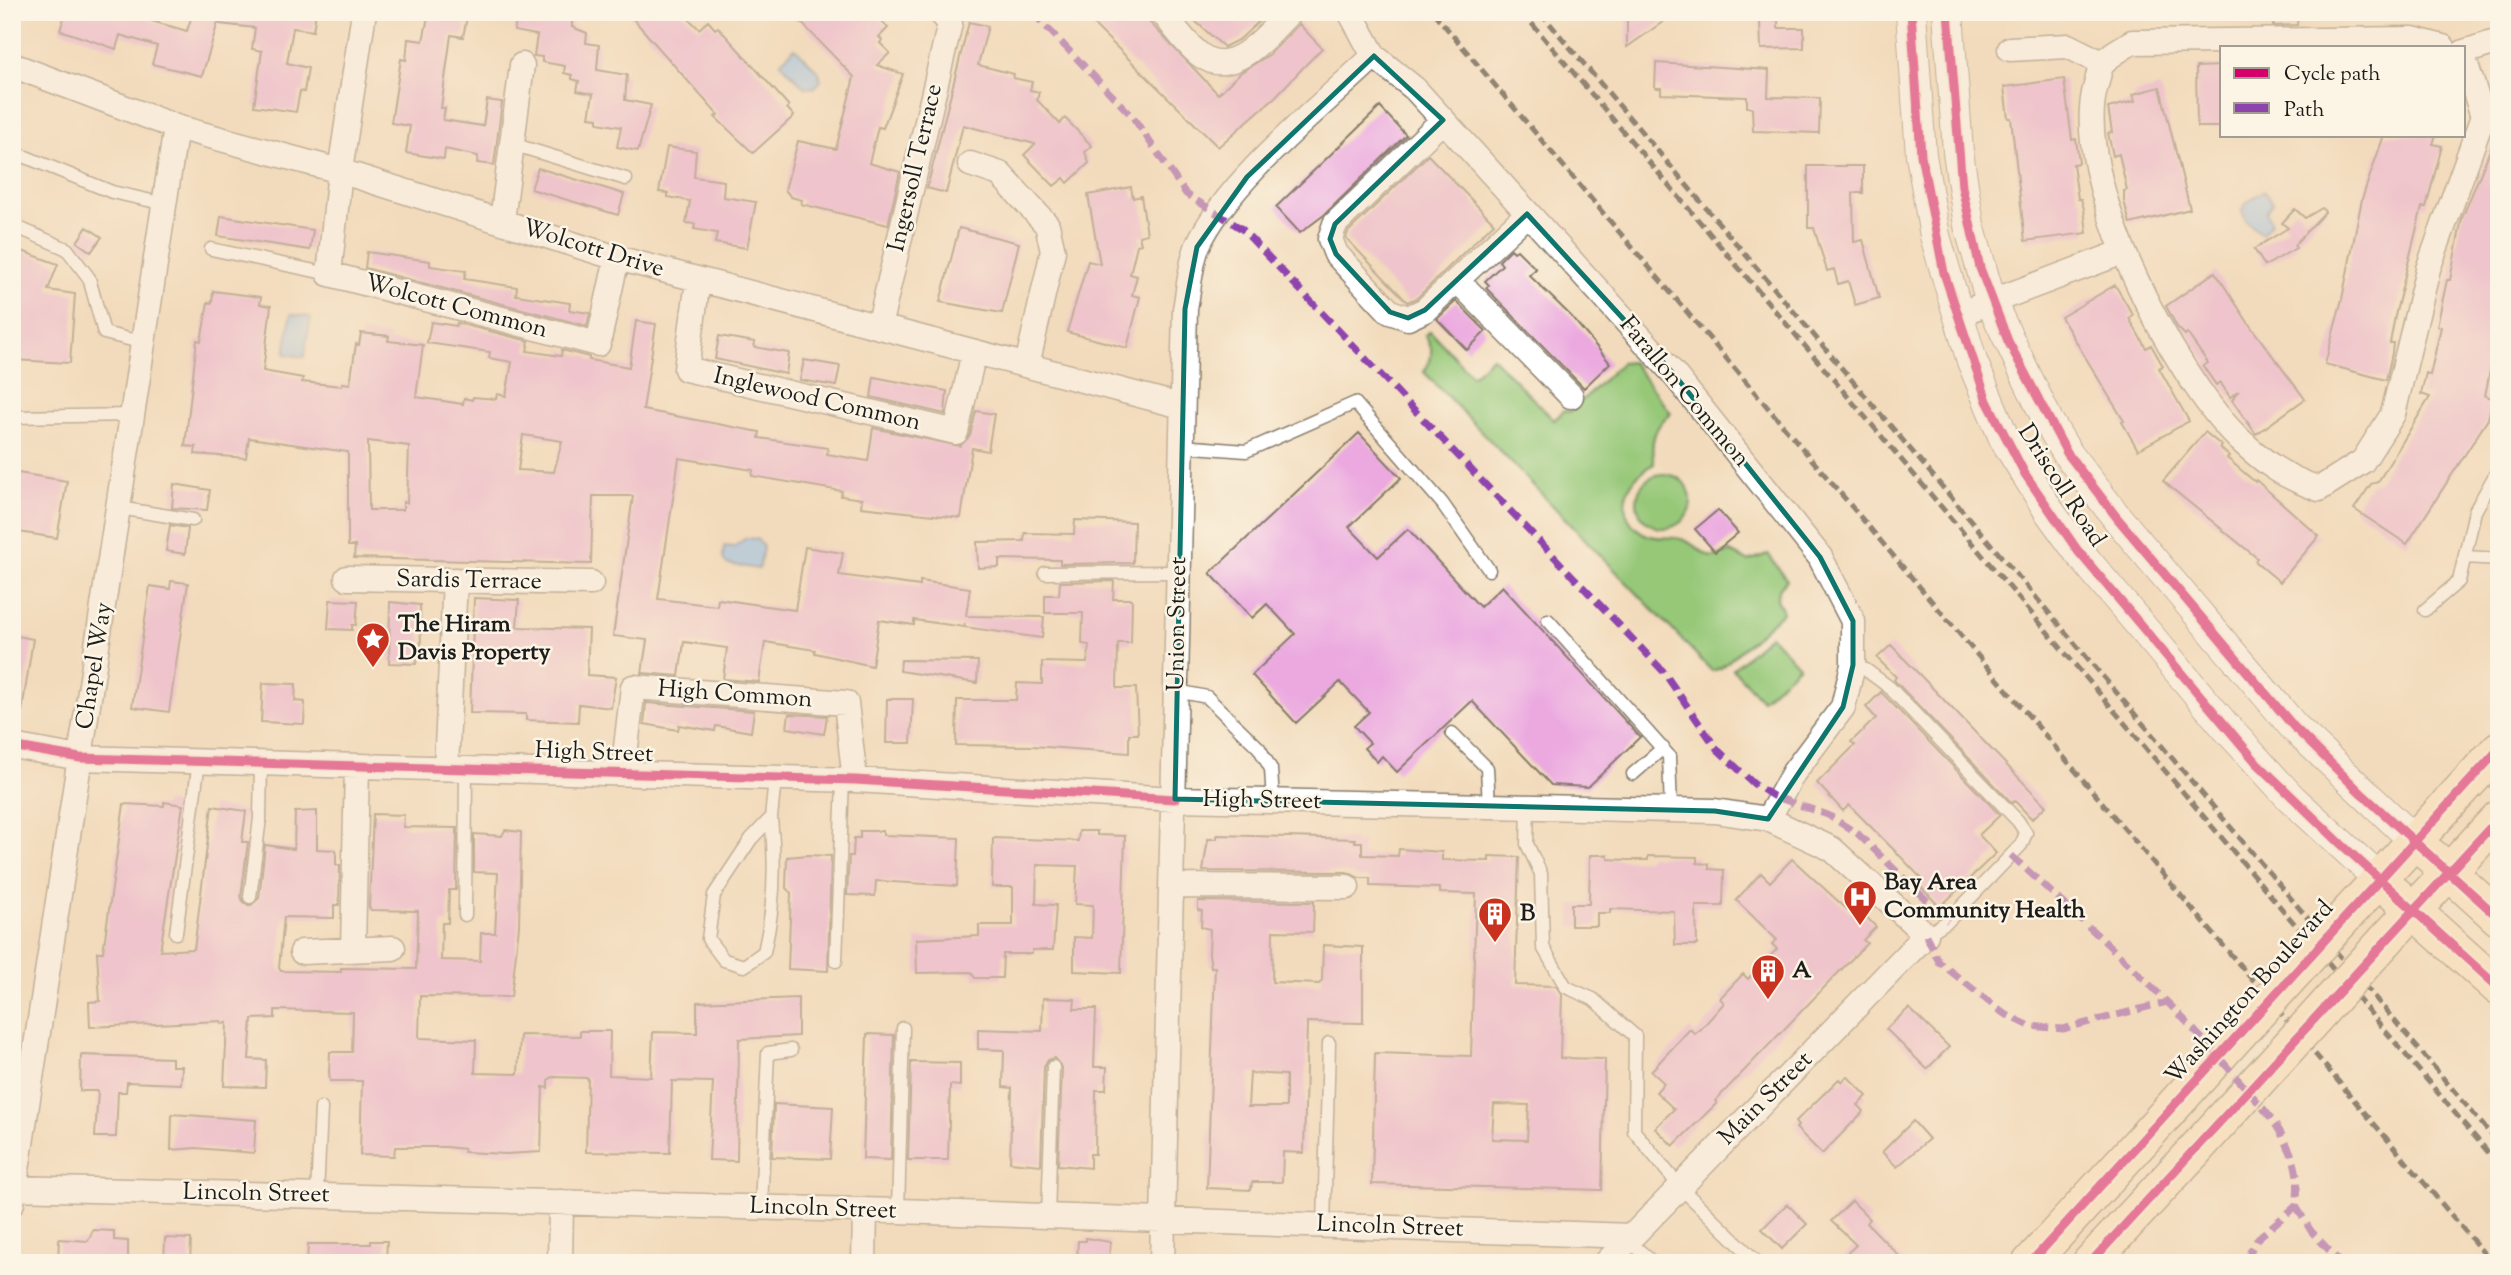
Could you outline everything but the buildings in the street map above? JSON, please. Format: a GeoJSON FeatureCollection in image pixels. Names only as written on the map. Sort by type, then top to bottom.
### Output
{"type":"FeatureCollection","features":[{"type":"Feature","properties":{"kind":"main road","name":"Washington Boulevard"},"geometry":{"type":"LineString","coordinates":[[2030,1263],[2499,749]]}},
{"type":"Feature","properties":{"kind":"main road"},"geometry":{"type":"LineString","coordinates":[[2090,1263],[2499,818]]}},
{"type":"Feature","properties":{"kind":"main road"},"geometry":{"type":"LineString","coordinates":[[2415,841],[2499,918]]}},
{"type":"Feature","properties":{"kind":"main road"},"geometry":{"type":"LineString","coordinates":[[2379,880],[2499,988]]}},
{"type":"Feature","properties":{"kind":"street"},"geometry":{"type":"LineString","coordinates":[[329,274],[340,171],[364,12]]}},
{"type":"Feature","properties":{"kind":"street","name":"Ingersoll Terrace"},"geometry":{"type":"LineString","coordinates":[[879,327],[950,23],[940,12]]}},
{"type":"Feature","properties":{"kind":"street"},"geometry":{"type":"LineString","coordinates":[[1162,12],[1200,55],[1220,63],[1239,59],[1290,12]]}},
{"type":"Feature","properties":{"kind":"street","name":"Farallon Common"},"geometry":{"type":"LineString","coordinates":[[1350,12],[1374,56],[1415,89],[1673,373],[1820,557],[1853,621],[1853,665],[1843,707],[1794,772],[1768,819]]}},
{"type":"Feature","properties":{"kind":"street","name":"Driscoll Road"},"geometry":{"type":"LineString","coordinates":[[1911,12],[1927,196],[1956,315],[1987,401],[2004,438],[2049,511],[2078,551],[2257,763],[2379,880]]}},
{"type":"Feature","properties":{"kind":"street","name":"Driscoll Road"},"geometry":{"type":"LineString","coordinates":[[1948,12],[1962,187],[1980,268],[1992,302],[2047,419],[2089,483],[2294,727],[2415,841]]}},
{"type":"Feature","properties":{"kind":"street"},"geometry":{"type":"LineString","coordinates":[[2439,46],[2413,39],[2132,42],[2102,64],[2089,107],[2094,160],[2123,253],[2191,380],[2238,438],[2283,476],[2319,489],[2363,461],[2393,414],[2428,269],[2483,116],[2466,65]]}},
{"type":"Feature","properties":{"kind":"street"},"geometry":{"type":"LineString","coordinates":[[2466,51],[2499,41]]}},
{"type":"Feature","properties":{"kind":"street"},"geometry":{"type":"LineString","coordinates":[[2010,49],[2068,46],[2102,64]]}},
{"type":"Feature","properties":{"kind":"street","name":"Union Street"},"geometry":{"type":"LineString","coordinates":[[1162,1263],[1185,309],[1197,247],[1217,212],[1247,177],[1374,56]]}},
{"type":"Feature","properties":{"kind":"street","name":"Wolcott Drive"},"geometry":{"type":"LineString","coordinates":[[12,65],[176,127],[340,171],[617,258],[1181,406]]}},
{"type":"Feature","properties":{"kind":"street"},"geometry":{"type":"LineString","coordinates":[[502,221],[522,65]]}},
{"type":"Feature","properties":{"kind":"street"},"geometry":{"type":"LineString","coordinates":[[1443,120],[1335,223],[1330,239],[1336,254],[1390,312],[1408,318],[1425,310],[1527,214]]}},
{"type":"Feature","properties":{"kind":"street","name":"Chapel Way"},"geometry":{"type":"LineString","coordinates":[[13,1196],[16,1154],[119,508],[176,127]]}},
{"type":"Feature","properties":{"kind":"street"},"geometry":{"type":"LineString","coordinates":[[970,164],[1000,174],[1047,225],[1053,251],[1027,365]]}},
{"type":"Feature","properties":{"kind":"street"},"geometry":{"type":"LineString","coordinates":[[1956,315],[2123,253]]}},
{"type":"Feature","properties":{"kind":"street","name":"Wolcott Common"},"geometry":{"type":"LineString","coordinates":[[329,274],[598,344],[617,258]]}},
{"type":"Feature","properties":{"kind":"street"},"geometry":{"type":"LineString","coordinates":[[1457,280],[1571,396]]}},
{"type":"Feature","properties":{"kind":"street","name":"Inglewood Common"},"geometry":{"type":"LineString","coordinates":[[698,281],[685,369],[956,432],[974,352]]}},
{"type":"Feature","properties":{"kind":"street","name":"Sardis Terrace"},"geometry":{"type":"LineString","coordinates":[[347,578],[591,583]]}},
{"type":"Feature","properties":{"kind":"street"},"geometry":{"type":"LineString","coordinates":[[454,580],[456,768]]}},
{"type":"Feature","properties":{"kind":"street","name":"High Common"},"geometry":{"type":"LineString","coordinates":[[623,772],[633,687],[846,703],[849,780]]}},
{"type":"Feature","properties":{"kind":"street","name":"High Street"},"geometry":{"type":"LineString","coordinates":[[12,746],[80,758],[849,780],[1175,799],[1715,811],[1768,819],[1832,849],[1926,935]]}},
{"type":"Feature","properties":{"kind":"street"},"geometry":{"type":"LineString","coordinates":[[353,948],[357,766]]}},
{"type":"Feature","properties":{"kind":"street"},"geometry":{"type":"LineString","coordinates":[[1172,886],[1347,887]]}},
{"type":"Feature","properties":{"kind":"street","name":"Main Street"},"geometry":{"type":"LineString","coordinates":[[1606,1263],[1926,935]]}},
{"type":"Feature","properties":{"kind":"street"},"geometry":{"type":"LineString","coordinates":[[302,952],[393,948]]}},
{"type":"Feature","properties":{"kind":"street","name":"Lincoln Street"},"geometry":{"type":"LineString","coordinates":[[13,1196],[317,1195],[1163,1219],[1630,1238]]}},
{"type":"Feature","properties":{"kind":"street"},"geometry":{"type":"LineString","coordinates":[[560,1263],[561,1202]]}},
{"type":"Feature","properties":{"kind":"street"},"geometry":{"type":"LineString","coordinates":[[864,1210],[864,1263]]}},
{"type":"Feature","properties":{"kind":"lane"},"geometry":{"type":"LineString","coordinates":[[512,144],[626,179]]}},
{"type":"Feature","properties":{"kind":"lane"},"geometry":{"type":"LineString","coordinates":[[12,156],[21,155],[112,192],[165,204]]}},
{"type":"Feature","properties":{"kind":"lane"},"geometry":{"type":"LineString","coordinates":[[12,225],[67,249],[89,278],[104,333],[144,343]]}},
{"type":"Feature","properties":{"kind":"lane"},"geometry":{"type":"LineString","coordinates":[[211,249],[329,274]]}},
{"type":"Feature","properties":{"kind":"lane"},"geometry":{"type":"LineString","coordinates":[[1181,446],[1246,451],[1355,403],[1442,503],[1489,570]]}},
{"type":"Feature","properties":{"kind":"lane"},"geometry":{"type":"LineString","coordinates":[[12,417],[133,415]]}},
{"type":"Feature","properties":{"kind":"lane"},"geometry":{"type":"LineString","coordinates":[[2426,610],[2459,581],[2475,511],[2499,468]]}},
{"type":"Feature","properties":{"kind":"lane"},"geometry":{"type":"LineString","coordinates":[[119,508],[193,520]]}},
{"type":"Feature","properties":{"kind":"lane"},"geometry":{"type":"LineString","coordinates":[[2465,557],[2499,559]]}},
{"type":"Feature","properties":{"kind":"lane"},"geometry":{"type":"LineString","coordinates":[[1045,573],[1179,572]]}},
{"type":"Feature","properties":{"kind":"lane"},"geometry":{"type":"LineString","coordinates":[[1548,620],[1669,756],[1671,810]]}},
{"type":"Feature","properties":{"kind":"lane"},"geometry":{"type":"LineString","coordinates":[[1853,665],[1866,670],[1889,687],[2018,821],[2026,833],[2021,845],[1948,921],[1926,935]]}},
{"type":"Feature","properties":{"kind":"lane"},"geometry":{"type":"LineString","coordinates":[[1177,691],[1207,697],[1259,748],[1271,769],[1273,801]]}},
{"type":"Feature","properties":{"kind":"lane"},"geometry":{"type":"LineString","coordinates":[[1451,733],[1487,768],[1489,806]]}},
{"type":"Feature","properties":{"kind":"lane"},"geometry":{"type":"LineString","coordinates":[[1633,774],[1663,748]]}},
{"type":"Feature","properties":{"kind":"lane"},"geometry":{"type":"LineString","coordinates":[[176,933],[199,761]]}},
{"type":"Feature","properties":{"kind":"lane"},"geometry":{"type":"LineString","coordinates":[[250,897],[260,818],[261,763]]}},
{"type":"Feature","properties":{"kind":"lane"},"geometry":{"type":"LineString","coordinates":[[456,768],[465,915]]}},
{"type":"Feature","properties":{"kind":"lane"},"geometry":{"type":"LineString","coordinates":[[771,818],[751,839],[714,895],[708,939],[724,960],[744,966],[764,952],[771,924],[776,868],[771,818],[775,779]]}},
{"type":"Feature","properties":{"kind":"lane"},"geometry":{"type":"LineString","coordinates":[[836,961],[849,780]]}},
{"type":"Feature","properties":{"kind":"lane"},"geometry":{"type":"LineString","coordinates":[[1528,807],[1527,844],[1541,874],[1543,947],[1566,987],[1593,999],[1635,1036],[1634,1132],[1680,1187],[1758,1263]]}},
{"type":"Feature","properties":{"kind":"lane"},"geometry":{"type":"LineString","coordinates":[[898,1211],[903,1028]]}},
{"type":"Feature","properties":{"kind":"lane"},"geometry":{"type":"LineString","coordinates":[[1324,1225],[1329,1043]]}},
{"type":"Feature","properties":{"kind":"lane"},"geometry":{"type":"LineString","coordinates":[[761,1207],[768,1053],[791,1051]]}},
{"type":"Feature","properties":{"kind":"lane"},"geometry":{"type":"LineString","coordinates":[[1048,1216],[1053,1068]]}},
{"type":"Feature","properties":{"kind":"lane"},"geometry":{"type":"LineString","coordinates":[[317,1195],[321,1108]]}},
{"type":"Feature","properties":{"kind":"lane"},"geometry":{"type":"LineString","coordinates":[[1630,1238],[1653,1263]]}},
{"type":"Feature","properties":{"kind":"highlighted area"},"geometry":{"type":"Polygon","coordinates":[[[1374,56],[1443,120],[1335,224],[1330,239],[1336,254],[1390,312],[1408,318],[1425,310],[1527,214],[1673,373],[1820,557],[1853,621],[1853,665],[1843,707],[1768,819],[1715,811],[1175,799],[1185,309],[1197,247],[1247,177],[1374,56]]]}},
{"type":"Feature","properties":{"kind":"green space"},"geometry":{"type":"Polygon","coordinates":[[[1430,331],[1472,376],[1492,357],[1554,420],[1565,410],[1570,412],[1621,363],[1632,362],[1671,413],[1660,424],[1654,436],[1654,464],[1644,470],[1629,488],[1625,509],[1629,519],[1647,535],[1684,540],[1712,557],[1730,552],[1748,561],[1768,554],[1787,580],[1780,587],[1777,599],[1783,612],[1721,668],[1712,671],[1424,372],[1431,354],[1425,335],[1430,331]]]}},
{"type":"Feature","properties":{"kind":"green space"},"geometry":{"type":"Polygon","coordinates":[[[1664,474],[1683,482],[1691,501],[1683,520],[1664,528],[1645,520],[1637,501],[1645,482],[1664,474]]]}},
{"type":"Feature","properties":{"kind":"green space"},"geometry":{"type":"Polygon","coordinates":[[[1770,635],[1799,666],[1762,700],[1733,669],[1770,635]]]}},
{"type":"Feature","properties":{"kind":"water"},"geometry":{"type":"Polygon","coordinates":[[[795,48],[819,72],[821,81],[814,88],[804,87],[780,62],[795,48]]]}},
{"type":"Feature","properties":{"kind":"water"},"geometry":{"type":"Polygon","coordinates":[[[2264,191],[2273,202],[2266,212],[2271,223],[2262,234],[2246,221],[2242,211],[2247,202],[2264,191]]]}},
{"type":"Feature","properties":{"kind":"water"},"geometry":{"type":"Polygon","coordinates":[[[291,314],[311,317],[304,357],[285,354],[291,314]]]}},
{"type":"Feature","properties":{"kind":"water"},"geometry":{"type":"Polygon","coordinates":[[[746,538],[757,539],[763,547],[759,569],[727,564],[723,559],[724,546],[734,547],[746,538]]]}},
{"type":"Feature","properties":{"kind":"railway"},"geometry":{"type":"LineString","coordinates":[[1433,12],[2492,1263]]}},
{"type":"Feature","properties":{"kind":"railway"},"geometry":{"type":"LineString","coordinates":[[1522,12],[2499,1165]]}},
{"type":"Feature","properties":{"kind":"railway"},"geometry":{"type":"LineString","coordinates":[[1540,12],[2499,1144]]}},
{"type":"Feature","properties":{"kind":"marked path"},"geometry":{"type":"LineString","coordinates":[[1032,12],[1132,116],[1186,194],[1242,229],[1663,671],[1717,749],[1754,784],[1773,796],[1828,815],[1858,834],[1948,921]]}},
{"type":"Feature","properties":{"kind":"marked path"},"geometry":{"type":"LineString","coordinates":[[2011,855],[2182,1017],[2258,1102],[2278,1129],[2296,1170],[2296,1206],[2258,1238],[2250,1252],[2255,1263]]}},
{"type":"Feature","properties":{"kind":"marked path"},"geometry":{"type":"LineString","coordinates":[[1926,935],[1939,962],[2003,1013],[2030,1026],[2063,1029],[2167,1002]]}},
{"type":"Feature","properties":{"kind":"marked path"},"geometry":{"type":"LineString","coordinates":[[2296,1206],[2311,1231],[2341,1263]]}},
{"type":"Feature","properties":{"kind":"cycle path"},"geometry":{"type":"LineString","coordinates":[[1911,12],[1921,155],[1944,273],[1987,401],[2025,474],[2078,551],[2257,763],[2341,844],[2499,988]]}},
{"type":"Feature","properties":{"kind":"cycle path"},"geometry":{"type":"LineString","coordinates":[[1948,12],[1962,187],[1980,268],[2008,341],[2067,453],[2118,519],[2294,727],[2361,793],[2499,918]]}},
{"type":"Feature","properties":{"kind":"cycle path"},"geometry":{"type":"LineString","coordinates":[[12,746],[80,758],[855,780],[1175,799]]}},
{"type":"Feature","properties":{"kind":"cycle path"},"geometry":{"type":"LineString","coordinates":[[2030,1263],[2499,749]]}},
{"type":"Feature","properties":{"kind":"cycle path"},"geometry":{"type":"LineString","coordinates":[[2090,1263],[2499,818]]}},
{"type":"Feature","properties":{"kind":"place","name":"The Hiram Davis Property"},"geometry":{"type":"Point","coordinates":[373,669]}},
{"type":"Feature","properties":{"kind":"place","name":"Bay Area Community Health"},"geometry":{"type":"Point","coordinates":[1860,927]}},
{"type":"Feature","properties":{"kind":"place","name":"B"},"geometry":{"type":"Point","coordinates":[1495,944]}},
{"type":"Feature","properties":{"kind":"place","name":"A"},"geometry":{"type":"Point","coordinates":[1768,1001]}}]}
